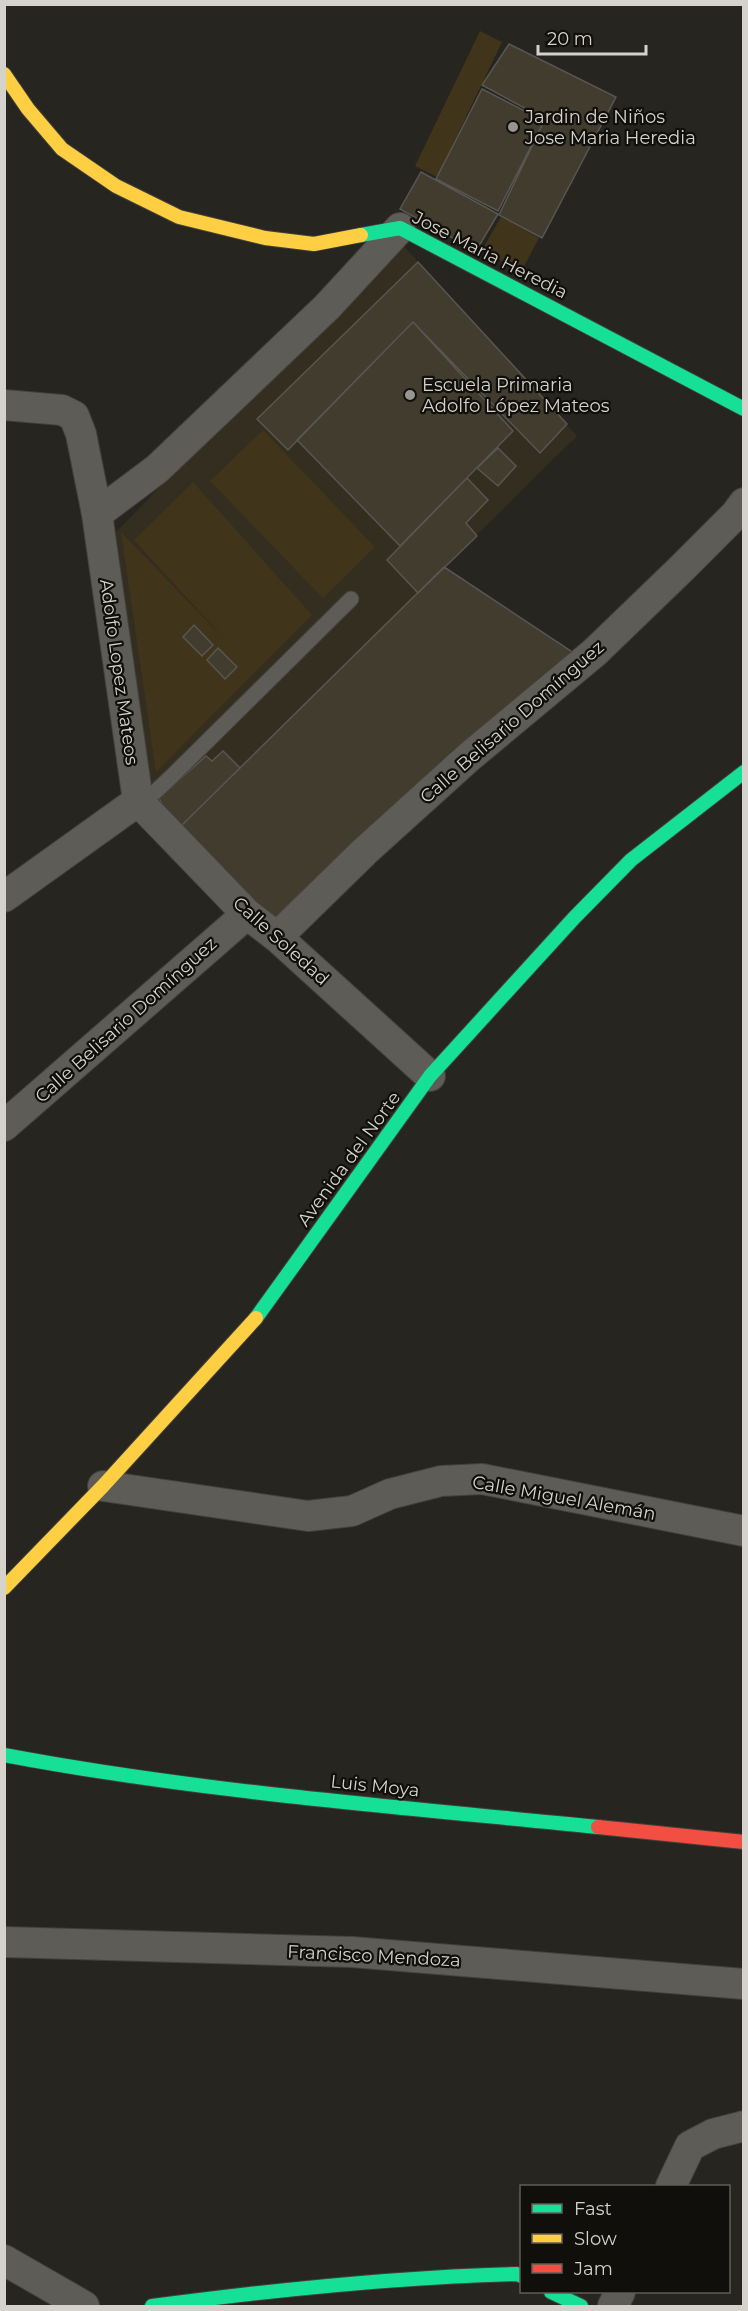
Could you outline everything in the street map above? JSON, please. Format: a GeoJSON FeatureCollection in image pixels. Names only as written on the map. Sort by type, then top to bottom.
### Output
{"type":"FeatureCollection","features":[{"type":"Feature","properties":{"kind":"street","name":"Jose Maria Heredia"},"geometry":{"type":"LineString","coordinates":[[4,74],[28,109],[62,149],[116,186],[179,217],[265,238],[314,244],[399,228],[744,409]]}},
{"type":"Feature","properties":{"kind":"street"},"geometry":{"type":"LineString","coordinates":[[97,514],[165,461],[327,307],[399,228]]}},
{"type":"Feature","properties":{"kind":"street","name":"Adolfo Lopez Mateos"},"geometry":{"type":"LineString","coordinates":[[4,405],[62,410],[74,416],[81,434],[97,514],[138,801]]}},
{"type":"Feature","properties":{"kind":"street","name":"Calle Belisario Domínguez"},"geometry":{"type":"LineString","coordinates":[[277,937],[364,852],[469,757],[595,652],[681,569],[744,503]]}},
{"type":"Feature","properties":{"kind":"street","name":"Avenida del Norte"},"geometry":{"type":"LineString","coordinates":[[4,1588],[103,1486],[263,1310],[430,1076],[574,918],[631,860],[744,772]]}},
{"type":"Feature","properties":{"kind":"street"},"geometry":{"type":"LineString","coordinates":[[4,897],[138,801]]}},
{"type":"Feature","properties":{"kind":"street","name":"Calle Soledad"},"geometry":{"type":"LineString","coordinates":[[138,801],[247,914],[277,937],[430,1076]]}},
{"type":"Feature","properties":{"kind":"street","name":"Calle Belisario Domínguez"},"geometry":{"type":"LineString","coordinates":[[4,1126],[247,914]]}},
{"type":"Feature","properties":{"kind":"street","name":"Calle Miguel Alemán"},"geometry":{"type":"LineString","coordinates":[[103,1486],[308,1516],[352,1511],[390,1494],[441,1481],[482,1479],[744,1531]]}},
{"type":"Feature","properties":{"kind":"street","name":"Luis Moya"},"geometry":{"type":"LineString","coordinates":[[4,1755],[84,1770],[316,1799],[744,1842]]}},
{"type":"Feature","properties":{"kind":"street","name":"Francisco Mendoza"},"geometry":{"type":"LineString","coordinates":[[4,1942],[352,1952],[744,1984]]}},
{"type":"Feature","properties":{"kind":"street"},"geometry":{"type":"LineString","coordinates":[[672,2185],[690,2146],[713,2134],[744,2126]]}},
{"type":"Feature","properties":{"kind":"street"},"geometry":{"type":"LineString","coordinates":[[4,2260],[84,2307]]}},
{"type":"Feature","properties":{"kind":"street"},"geometry":{"type":"LineString","coordinates":[[153,2307],[246,2293],[410,2278],[520,2275]]}},
{"type":"Feature","properties":{"kind":"street"},"geometry":{"type":"LineString","coordinates":[[554,2293],[580,2307]]}},
{"type":"Feature","properties":{"kind":"street"},"geometry":{"type":"LineString","coordinates":[[613,2307],[620,2293]]}},
{"type":"Feature","properties":{"kind":"lane"},"geometry":{"type":"LineString","coordinates":[[138,801],[155,792],[170,778],[351,599]]}},
{"type":"Feature","properties":{"kind":"shaded area"},"geometry":{"type":"Polygon","coordinates":[[[480,31],[502,42],[437,177],[415,166],[480,31]]]}},
{"type":"Feature","properties":{"kind":"shaded area"},"geometry":{"type":"Polygon","coordinates":[[[501,217],[539,238],[521,272],[482,250],[501,217]]]}},
{"type":"Feature","properties":{"kind":"shaded area"},"geometry":{"type":"Polygon","coordinates":[[[399,241],[577,436],[175,832],[146,774],[116,532],[399,241]]]}},
{"type":"Feature","properties":{"kind":"shaded area"},"geometry":{"type":"Polygon","coordinates":[[[263,430],[375,547],[323,598],[210,481],[263,430]]]}},
{"type":"Feature","properties":{"kind":"shaded area"},"geometry":{"type":"Polygon","coordinates":[[[193,482],[312,615],[156,772],[121,532],[230,645],[134,540],[193,482]]]}},
{"type":"Feature","properties":{"kind":"building","name":"Jardin de Niños Jose Maria Heredia"},"geometry":{"type":"Polygon","coordinates":[[[509,44],[616,97],[542,238],[499,215],[545,119],[482,85],[509,44]]]}},
{"type":"Feature","properties":{"kind":"building"},"geometry":{"type":"Polygon","coordinates":[[[482,89],[544,121],[498,211],[436,179],[482,89]]]}},
{"type":"Feature","properties":{"kind":"building"},"geometry":{"type":"Polygon","coordinates":[[[421,172],[498,214],[476,251],[400,209],[421,172]]]}},
{"type":"Feature","properties":{"kind":"building"},"geometry":{"type":"Polygon","coordinates":[[[418,262],[567,424],[540,453],[413,322],[288,450],[257,419],[418,262]]]}},
{"type":"Feature","properties":{"kind":"building"},"geometry":{"type":"Polygon","coordinates":[[[413,322],[513,431],[400,546],[297,440],[413,322]]]}},
{"type":"Feature","properties":{"kind":"building"},"geometry":{"type":"Polygon","coordinates":[[[498,448],[516,466],[498,486],[477,468],[498,448]]]}},
{"type":"Feature","properties":{"kind":"building"},"geometry":{"type":"Polygon","coordinates":[[[467,478],[488,500],[466,523],[477,536],[418,593],[387,560],[467,478]]]}},
{"type":"Feature","properties":{"kind":"building"},"geometry":{"type":"Polygon","coordinates":[[[444,567],[580,657],[277,929],[175,832],[444,567]]]}},
{"type":"Feature","properties":{"kind":"building"},"geometry":{"type":"Polygon","coordinates":[[[194,625],[213,645],[202,656],[183,637],[194,625]]]}},
{"type":"Feature","properties":{"kind":"building"},"geometry":{"type":"Polygon","coordinates":[[[218,648],[237,667],[225,679],[207,660],[218,648]]]}},
{"type":"Feature","properties":{"kind":"building"},"geometry":{"type":"Polygon","coordinates":[[[223,751],[240,768],[175,832],[159,798],[206,756],[212,761],[223,751]]]}},
{"type":"Feature","properties":{"kind":"traffic: fast"},"geometry":{"type":"LineString","coordinates":[[361,235],[400,228],[744,409]]}},
{"type":"Feature","properties":{"kind":"traffic: fast"},"geometry":{"type":"LineString","coordinates":[[256,1318],[430,1076],[574,918],[631,860],[744,772]]}},
{"type":"Feature","properties":{"kind":"traffic: fast"},"geometry":{"type":"LineString","coordinates":[[4,1755],[226,1789],[598,1827]]}},
{"type":"Feature","properties":{"kind":"traffic: fast"},"geometry":{"type":"LineString","coordinates":[[152,2306],[380,2281],[520,2275]]}},
{"type":"Feature","properties":{"kind":"traffic: fast"},"geometry":{"type":"LineString","coordinates":[[553,2293],[581,2306]]}},
{"type":"Feature","properties":{"kind":"traffic: slow"},"geometry":{"type":"LineString","coordinates":[[4,74],[28,109],[62,149],[116,186],[179,217],[265,238],[314,244],[361,235]]}},
{"type":"Feature","properties":{"kind":"traffic: slow"},"geometry":{"type":"LineString","coordinates":[[4,1588],[103,1486],[256,1318]]}},
{"type":"Feature","properties":{"kind":"traffic: jam"},"geometry":{"type":"LineString","coordinates":[[598,1827],[744,1842]]}},
{"type":"Feature","properties":{"kind":"place","name":"Jardin de Niños Jose Maria Heredia"},"geometry":{"type":"Point","coordinates":[513,127]}},
{"type":"Feature","properties":{"kind":"place","name":"Escuela Primaria Adolfo López Mateos"},"geometry":{"type":"Point","coordinates":[410,395]}}]}
